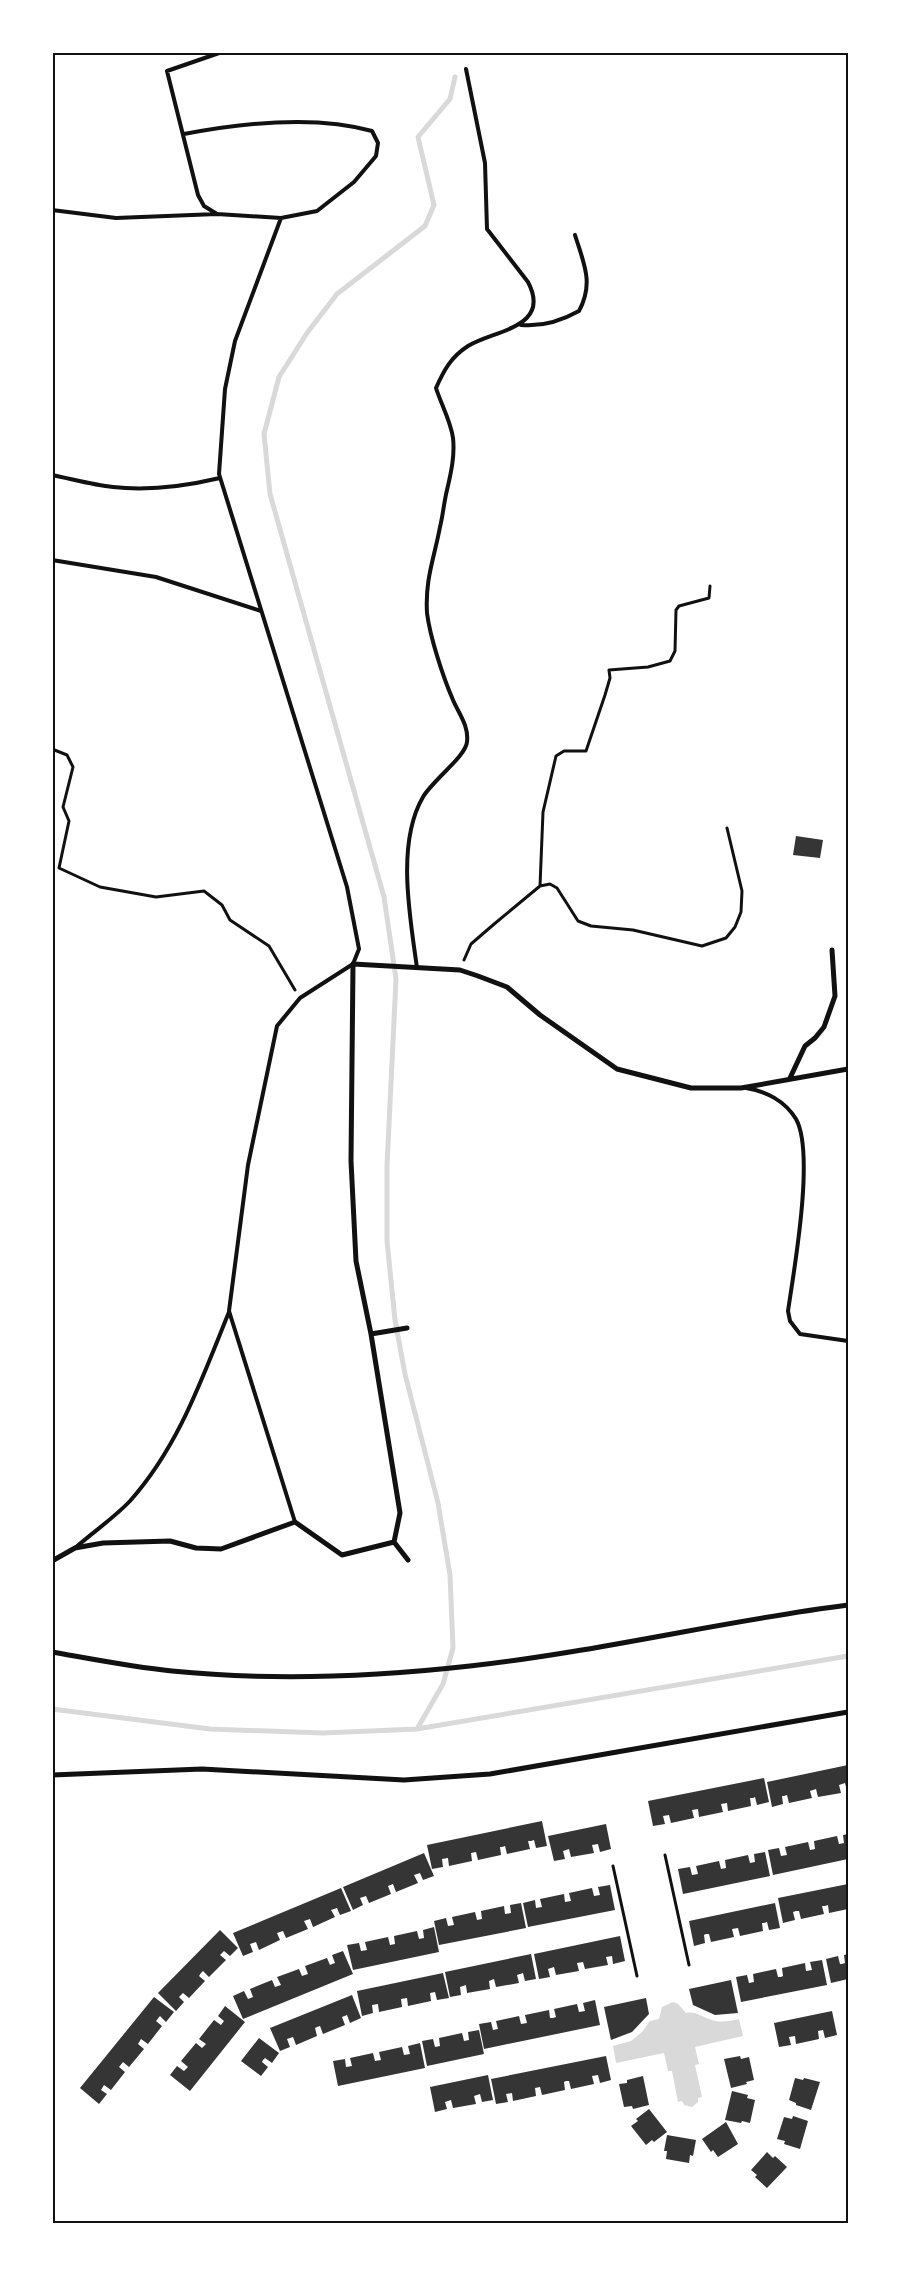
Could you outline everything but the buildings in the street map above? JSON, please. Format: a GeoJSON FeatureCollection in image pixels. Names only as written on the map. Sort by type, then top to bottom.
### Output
{"type":"FeatureCollection","features":[{"type":"Feature","properties":{"kind":"street"},"geometry":{"type":"LineString","coordinates":[[790,1078],[805,1046],[816,1038],[824,1027],[834,996],[832,950]]}},
{"type":"Feature","properties":{"kind":"street"},"geometry":{"type":"LineString","coordinates":[[408,1560],[394,1542],[400,1512],[371,1334],[356,1261],[352,1184],[353,964],[460,970],[506,987],[540,1015],[617,1069],[691,1088],[741,1088],[848,1069]]}},
{"type":"Feature","properties":{"kind":"street"},"geometry":{"type":"LineString","coordinates":[[371,1334],[406,1328]]}},
{"type":"Feature","properties":{"kind":"street"},"geometry":{"type":"LineString","coordinates":[[52,1561],[75,1548],[103,1543],[170,1541],[196,1548],[221,1550],[296,1522],[342,1555],[394,1542]]}},
{"type":"Feature","properties":{"kind":"street"},"geometry":{"type":"LineString","coordinates":[[52,1652],[108,1662],[199,1673],[310,1676],[392,1673],[471,1666],[848,1605]]}},
{"type":"Feature","properties":{"kind":"street"},"geometry":{"type":"LineString","coordinates":[[52,1775],[202,1769],[404,1780],[490,1774],[848,1712]]}},
{"type":"Feature","properties":{"kind":"lane"},"geometry":{"type":"LineString","coordinates":[[217,214],[204,206],[198,195],[168,71],[222,52]]}},
{"type":"Feature","properties":{"kind":"lane"},"geometry":{"type":"LineString","coordinates":[[466,69],[485,163],[487,229],[533,292],[532,306],[528,318],[521,325]]}},
{"type":"Feature","properties":{"kind":"lane"},"geometry":{"type":"LineString","coordinates":[[52,210],[116,218],[217,214],[282,218],[317,211],[354,182],[376,156],[378,143],[372,131],[354,126],[266,123],[184,134]]}},
{"type":"Feature","properties":{"kind":"lane"},"geometry":{"type":"LineString","coordinates":[[75,1548],[129,1501],[157,1467],[180,1430],[229,1311],[248,1165],[277,1026],[300,998],[353,964],[359,949],[347,887],[220,478],[225,389],[235,341],[282,218]]}},
{"type":"Feature","properties":{"kind":"lane"},"geometry":{"type":"LineString","coordinates":[[417,968],[409,906],[410,832],[415,811],[424,795],[438,778],[464,753],[467,744],[464,723],[442,669],[428,616],[426,597],[431,561],[440,529],[453,463],[453,437],[436,388],[446,364],[467,346],[521,325],[538,326],[563,319],[579,311],[588,289],[588,277],[575,236]]}},
{"type":"Feature","properties":{"kind":"lane"},"geometry":{"type":"LineString","coordinates":[[52,475],[114,487],[164,486],[220,478]]}},
{"type":"Feature","properties":{"kind":"lane"},"geometry":{"type":"LineString","coordinates":[[52,560],[156,577],[261,610]]}},
{"type":"Feature","properties":{"kind":"lane"},"geometry":{"type":"LineString","coordinates":[[741,1088],[755,1089],[780,1100],[796,1120],[804,1155],[804,1187],[788,1311],[790,1321],[800,1334],[848,1340]]}},
{"type":"Feature","properties":{"kind":"lane"},"geometry":{"type":"LineString","coordinates":[[229,1311],[296,1522]]}},
{"type":"Feature","properties":{"kind":"path"},"geometry":{"type":"LineString","coordinates":[[540,886],[543,812],[556,756],[564,751],[586,750],[610,678],[609,670],[648,667],[670,661],[675,651],[676,610],[679,606],[709,598],[710,586]]}},
{"type":"Feature","properties":{"kind":"path"},"geometry":{"type":"LineString","coordinates":[[52,749],[67,755],[73,767],[63,807],[68,821],[59,868],[100,887],[156,897],[204,891],[222,905],[230,920],[269,946],[300,998]]}},
{"type":"Feature","properties":{"kind":"path"},"geometry":{"type":"LineString","coordinates":[[460,970],[471,944],[540,886],[550,884],[557,888],[578,921],[592,926],[633,930],[702,946],[726,938],[735,927],[741,912],[742,891],[727,828]]}},
{"type":"Feature","properties":{"kind":"path"},"geometry":{"type":"LineString","coordinates":[[665,1855],[688,1965]]}},
{"type":"Feature","properties":{"kind":"path"},"geometry":{"type":"LineString","coordinates":[[613,1866],[637,1976]]}},
{"type":"Feature","properties":{"kind":"shaded area"},"geometry":{"type":"Polygon","coordinates":[[[673,2002],[678,2004],[686,2013],[696,2014],[715,2021],[739,2019],[743,2036],[695,2047],[699,2064],[695,2065],[702,2097],[698,2098],[698,2102],[692,2107],[684,2105],[682,2101],[678,2102],[672,2071],[668,2071],[664,2053],[616,2063],[613,2046],[631,2041],[642,2032],[650,2021],[659,2019],[662,2007],[673,2002]]]}},
{"type":"Feature","properties":{"kind":"waterway"},"geometry":{"type":"LineString","coordinates":[[417,1729],[443,1684],[453,1648],[450,1575],[438,1503],[405,1374],[395,1320],[387,1241],[387,1166],[396,979],[384,897],[270,494],[264,434],[279,377],[307,333],[337,294],[425,226],[434,205],[418,137],[450,99],[455,77]]}},
{"type":"Feature","properties":{"kind":"waterway"},"geometry":{"type":"LineString","coordinates":[[52,1709],[210,1729],[323,1733],[417,1729],[848,1656]]}}]}
